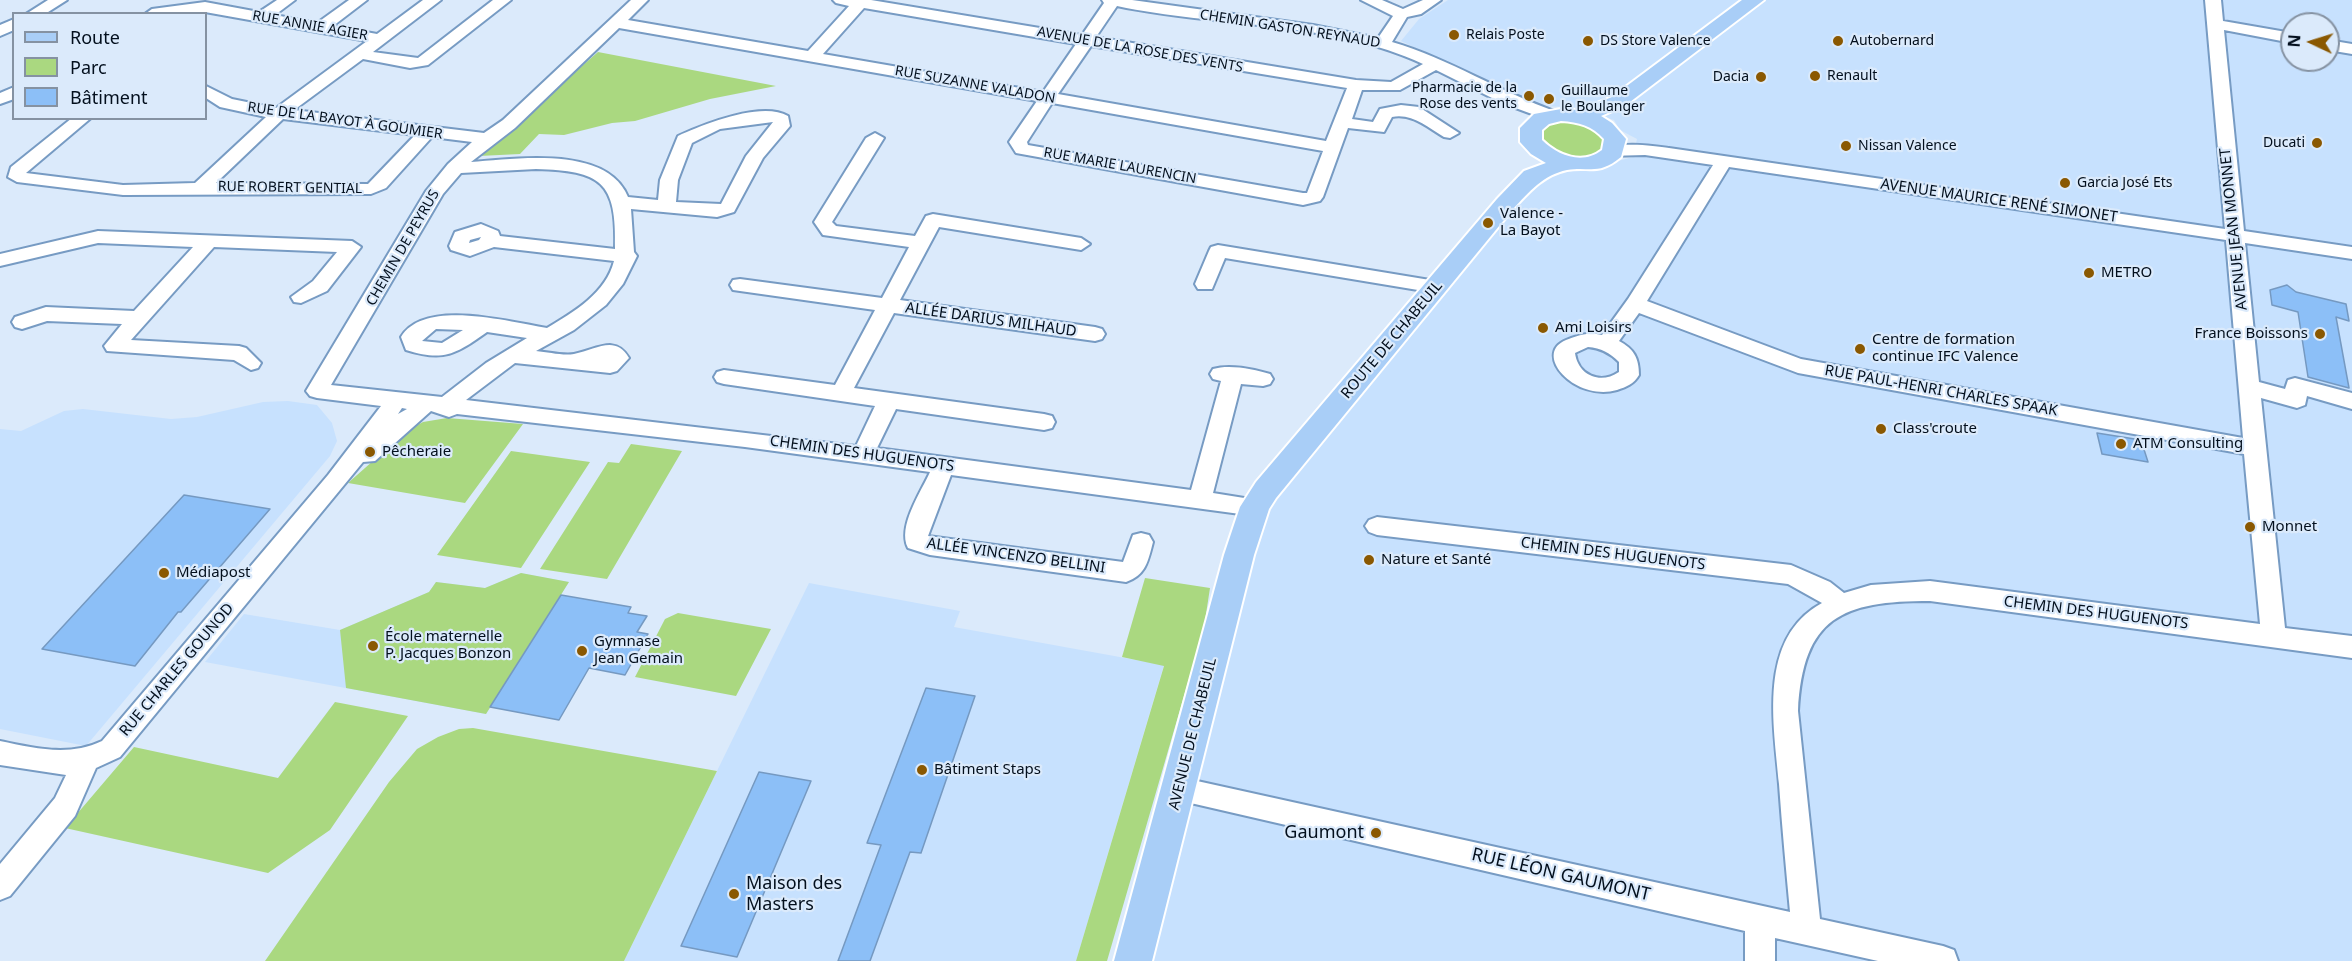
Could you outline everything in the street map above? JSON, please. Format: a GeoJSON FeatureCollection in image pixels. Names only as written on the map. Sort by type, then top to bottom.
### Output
{"type":"FeatureCollection","features":[{"type":"Feature","properties":{"kind":"main road"},"geometry":{"type":"LineString","coordinates":[[1532,176],[1534,139],[1542,119],[1551,116],[1581,117],[1619,101],[1754,0]]}},
{"type":"Feature","properties":{"kind":"main road"},"geometry":{"type":"LineString","coordinates":[[1534,139],[1566,163],[1595,163],[1611,139],[1610,113],[1619,101]]}},
{"type":"Feature","properties":{"kind":"main road"},"geometry":{"type":"LineString","coordinates":[[1581,117],[1611,139]]}},
{"type":"Feature","properties":{"kind":"main road","name":"ROUTE DE CHABEUIL"},"geometry":{"type":"LineString","coordinates":[[1255,507],[1266,490],[1488,223],[1532,176],[1566,163]]}},
{"type":"Feature","properties":{"kind":"main road","name":"AVENUE DE CHABEUIL"},"geometry":{"type":"LineString","coordinates":[[1133,961],[1239,555],[1255,507]]}},
{"type":"Feature","properties":{"kind":"street"},"geometry":{"type":"LineString","coordinates":[[37,12],[59,0]]}},
{"type":"Feature","properties":{"kind":"street"},"geometry":{"type":"LineString","coordinates":[[262,17],[287,0]]}},
{"type":"Feature","properties":{"kind":"street"},"geometry":{"type":"LineString","coordinates":[[320,28],[359,0]]}},
{"type":"Feature","properties":{"kind":"street","name":"RUE ROBERT GENTIAL"},"geometry":{"type":"LineString","coordinates":[[200,188],[280,113],[433,0]]}},
{"type":"Feature","properties":{"kind":"street"},"geometry":{"type":"LineString","coordinates":[[360,54],[410,63],[422,62],[502,0]]}},
{"type":"Feature","properties":{"kind":"street","name":"CHEMIN DE PEYRUS"},"geometry":{"type":"LineString","coordinates":[[317,391],[435,191],[454,168],[472,150],[509,124],[640,0]]}},
{"type":"Feature","properties":{"kind":"street","name":"AVENUE DE LA ROSE DES VENTS"},"geometry":{"type":"LineString","coordinates":[[841,0],[1356,86],[1394,87],[1435,64]]}},
{"type":"Feature","properties":{"kind":"street","name":"CHEMIN GASTON REYNAUD"},"geometry":{"type":"LineString","coordinates":[[1111,0],[1176,5],[1383,43],[1480,84],[1528,109],[1551,116]]}},
{"type":"Feature","properties":{"kind":"street","name":"RUE MARIE LAURENCIN"},"geometry":{"type":"LineString","coordinates":[[1111,0],[1086,42],[1018,142],[1022,149],[1303,199],[1314,197],[1356,86]]}},
{"type":"Feature","properties":{"kind":"street"},"geometry":{"type":"LineString","coordinates":[[1369,0],[1402,14],[1416,12],[1433,0]]}},
{"type":"Feature","properties":{"kind":"street","name":"AVENUE JEAN MONNET"},"geometry":{"type":"LineString","coordinates":[[2213,0],[2271,621],[2276,637]]}},
{"type":"Feature","properties":{"kind":"street"},"geometry":{"type":"LineString","coordinates":[[812,57],[861,2]]}},
{"type":"Feature","properties":{"kind":"street","name":"RUE ANNIE AGIER"},"geometry":{"type":"LineString","coordinates":[[167,8],[211,3],[262,17],[380,39]]}},
{"type":"Feature","properties":{"kind":"street"},"geometry":{"type":"LineString","coordinates":[[1383,43],[1402,14]]}},
{"type":"Feature","properties":{"kind":"street","name":"RUE SUZANNE VALADON"},"geometry":{"type":"LineString","coordinates":[[618,23],[1332,147]]}},
{"type":"Feature","properties":{"kind":"street"},"geometry":{"type":"LineString","coordinates":[[2215,24],[2280,36]]}},
{"type":"Feature","properties":{"kind":"street","name":"CHEMIN GASTON REYNAUD"},"geometry":{"type":"LineString","coordinates":[[1464,79],[1472,88],[1511,111],[1534,139]]}},
{"type":"Feature","properties":{"kind":"street","name":"RUE DE LA BAYOT À GOUMIER"},"geometry":{"type":"LineString","coordinates":[[207,93],[226,103],[280,113],[487,139]]}},
{"type":"Feature","properties":{"kind":"street"},"geometry":{"type":"LineString","coordinates":[[1342,122],[1376,132],[1386,113],[1408,110],[1450,133]]}},
{"type":"Feature","properties":{"kind":"street"},"geometry":{"type":"LineString","coordinates":[[621,202],[666,207],[717,211],[728,208],[755,156],[781,126],[782,120],[775,117],[758,117],[716,125],[684,140],[669,180],[666,207]]}},
{"type":"Feature","properties":{"kind":"street","name":"RUE ROBERT GENTIAL"},"geometry":{"type":"LineString","coordinates":[[81,120],[17,171],[17,177],[123,190],[228,187],[370,189],[380,184],[427,132]]}},
{"type":"Feature","properties":{"kind":"street"},"geometry":{"type":"LineString","coordinates":[[875,138],[823,222],[830,231],[921,243]]}},
{"type":"Feature","properties":{"kind":"street","name":"AVENUE MAURICE RENÉ SIMONET"},"geometry":{"type":"LineString","coordinates":[[1611,139],[1645,150],[2352,253]]}},
{"type":"Feature","properties":{"kind":"street"},"geometry":{"type":"LineString","coordinates":[[1606,343],[1635,304],[1724,161]]}},
{"type":"Feature","properties":{"kind":"street"},"geometry":{"type":"LineString","coordinates":[[454,168],[579,167],[598,173],[610,182],[621,202],[627,256],[621,271],[608,291],[590,309],[492,369],[477,382],[456,407]]}},
{"type":"Feature","properties":{"kind":"street","name":"ALLÉE DARIUS MILHAUD"},"geometry":{"type":"LineString","coordinates":[[841,393],[933,220],[1081,244]]}},
{"type":"Feature","properties":{"kind":"street"},"geometry":{"type":"LineString","coordinates":[[0,260],[98,237],[352,248],[320,286],[301,297]]}},
{"type":"Feature","properties":{"kind":"street"},"geometry":{"type":"LineString","coordinates":[[490,241],[627,256]]}},
{"type":"Feature","properties":{"kind":"street"},"geometry":{"type":"LineString","coordinates":[[208,242],[114,346],[239,353],[251,363]]}},
{"type":"Feature","properties":{"kind":"street"},"geometry":{"type":"LineString","coordinates":[[1205,284],[1218,251],[1436,287]]}},
{"type":"Feature","properties":{"kind":"street","name":"ALLÉE DARIUS MILHAUD"},"geometry":{"type":"LineString","coordinates":[[740,285],[1095,334]]}},
{"type":"Feature","properties":{"kind":"street","name":"RUE PAUL-HENRI CHARLES SPAAK"},"geometry":{"type":"LineString","coordinates":[[1635,304],[1798,366],[2255,448]]}},
{"type":"Feature","properties":{"kind":"street"},"geometry":{"type":"LineString","coordinates":[[22,322],[46,314],[138,318]]}},
{"type":"Feature","properties":{"kind":"street"},"geometry":{"type":"LineString","coordinates":[[482,326],[550,334]]}},
{"type":"Feature","properties":{"kind":"street"},"geometry":{"type":"LineString","coordinates":[[514,356],[572,362]]}},
{"type":"Feature","properties":{"kind":"street"},"geometry":{"type":"LineString","coordinates":[[1200,499],[1225,374],[1263,379]]}},
{"type":"Feature","properties":{"kind":"street"},"geometry":{"type":"LineString","coordinates":[[724,377],[1044,422]]}},
{"type":"Feature","properties":{"kind":"street"},"geometry":{"type":"LineString","coordinates":[[2249,387],[2297,400],[2295,385],[2352,401]]}},
{"type":"Feature","properties":{"kind":"street","name":"CHEMIN DES HUGUENOTS"},"geometry":{"type":"LineString","coordinates":[[317,391],[407,408],[456,407],[863,454],[1255,507]]}},
{"type":"Feature","properties":{"kind":"street"},"geometry":{"type":"LineString","coordinates":[[863,454],[890,400]]}},
{"type":"Feature","properties":{"kind":"street","name":"RUE CHARLES GOUNOD"},"geometry":{"type":"LineString","coordinates":[[86,761],[111,749],[133,726],[336,481],[407,408]]}},
{"type":"Feature","properties":{"kind":"street","name":"ALLÉE VINCENZO BELLINI"},"geometry":{"type":"LineString","coordinates":[[944,465],[916,530],[915,541],[930,546],[1126,572],[1131,571],[1134,567],[1141,542]]}},
{"type":"Feature","properties":{"kind":"street","name":"CHEMIN DES HUGUENOTS"},"geometry":{"type":"LineString","coordinates":[[1377,526],[1791,575],[1821,589],[1840,603]]}},
{"type":"Feature","properties":{"kind":"street","name":"CHEMIN DES HUGUENOTS"},"geometry":{"type":"LineString","coordinates":[[1806,930],[1785,710],[1788,671],[1797,645],[1813,621],[1840,603],[1868,594],[1895,590],[1930,591],[2352,647]]}},
{"type":"Feature","properties":{"kind":"street"},"geometry":{"type":"LineString","coordinates":[[0,753],[60,764],[86,761]]}},
{"type":"Feature","properties":{"kind":"street"},"geometry":{"type":"LineString","coordinates":[[0,886],[65,807],[86,761]]}},
{"type":"Feature","properties":{"kind":"street","name":"RUE LÉON GAUMONT"},"geometry":{"type":"LineString","coordinates":[[1179,789],[1943,961]]}},
{"type":"Feature","properties":{"kind":"street"},"geometry":{"type":"LineString","coordinates":[[1760,920],[1760,961]]}},
{"type":"Feature","properties":{"kind":"shaded area"},"geometry":{"type":"Polygon","coordinates":[[[1448,0],[2352,0],[2352,961],[1138,961],[1259,516],[1531,183],[1559,169],[1584,170],[1633,157],[1637,139],[1620,130],[1614,120],[1572,107],[1535,106],[1401,41],[1419,19],[1448,0]]]}},
{"type":"Feature","properties":{"kind":"shaded area"},"geometry":{"type":"Polygon","coordinates":[[[288,401],[317,405],[332,423],[337,441],[330,456],[86,746],[0,729],[0,429],[21,431],[64,411],[83,409],[171,419],[197,417],[263,402],[288,401]]]}},
{"type":"Feature","properties":{"kind":"shaded area","name":"École maternelle P. Jacques Bonzon"},"geometry":{"type":"Polygon","coordinates":[[[521,573],[569,582],[486,714],[205,662],[244,614],[340,630],[429,592],[436,582],[485,588],[521,573]]]}},
{"type":"Feature","properties":{"kind":"shaded area"},"geometry":{"type":"Polygon","coordinates":[[[809,583],[960,611],[954,627],[1164,665],[1076,961],[624,961],[809,583]]]}},
{"type":"Feature","properties":{"kind":"green space"},"geometry":{"type":"Polygon","coordinates":[[[598,52],[776,86],[710,99],[635,121],[612,123],[564,135],[539,134],[520,154],[479,156],[598,52]]]}},
{"type":"Feature","properties":{"kind":"green space"},"geometry":{"type":"Polygon","coordinates":[[[1556,120],[1578,121],[1604,136],[1606,147],[1593,155],[1579,158],[1549,152],[1537,134],[1543,125],[1556,120]]]}},
{"type":"Feature","properties":{"kind":"green space"},"geometry":{"type":"Polygon","coordinates":[[[447,418],[523,424],[465,503],[348,483],[408,430],[423,422],[447,418]]]}},
{"type":"Feature","properties":{"kind":"green space"},"geometry":{"type":"Polygon","coordinates":[[[631,444],[682,451],[607,579],[540,569],[608,462],[619,463],[631,444]]]}},
{"type":"Feature","properties":{"kind":"green space"},"geometry":{"type":"Polygon","coordinates":[[[511,451],[590,462],[521,568],[437,555],[511,451]]]}},
{"type":"Feature","properties":{"kind":"green space","name":"École maternelle P. Jacques Bonzon"},"geometry":{"type":"Polygon","coordinates":[[[521,573],[569,582],[486,714],[346,688],[340,630],[429,592],[436,582],[485,588],[521,573]]]}},
{"type":"Feature","properties":{"kind":"green space"},"geometry":{"type":"Polygon","coordinates":[[[1145,578],[1210,588],[1204,627],[1107,961],[1076,961],[1164,666],[1122,657],[1145,578]]]}},
{"type":"Feature","properties":{"kind":"green space"},"geometry":{"type":"Polygon","coordinates":[[[678,613],[771,629],[736,696],[635,677],[665,619],[678,613]]]}},
{"type":"Feature","properties":{"kind":"green space"},"geometry":{"type":"Polygon","coordinates":[[[335,702],[408,716],[330,830],[268,873],[65,828],[134,747],[278,778],[335,702]]]}},
{"type":"Feature","properties":{"kind":"green space"},"geometry":{"type":"Polygon","coordinates":[[[473,728],[717,771],[624,961],[265,961],[389,782],[417,749],[438,737],[459,729],[473,728]]]}},
{"type":"Feature","properties":{"kind":"building","name":"France Boissons"},"geometry":{"type":"Polygon","coordinates":[[[2287,285],[2296,292],[2346,304],[2349,321],[2336,317],[2349,388],[2308,377],[2298,312],[2272,305],[2270,290],[2287,285]]]}},
{"type":"Feature","properties":{"kind":"building","name":"ATM Consulting"},"geometry":{"type":"Polygon","coordinates":[[[2097,433],[2141,440],[2148,462],[2102,454],[2097,433]]]}},
{"type":"Feature","properties":{"kind":"building","name":"Médiapost"},"geometry":{"type":"Polygon","coordinates":[[[184,495],[270,509],[181,612],[178,612],[135,666],[42,649],[184,495]]]}},
{"type":"Feature","properties":{"kind":"building","name":"Gymnase Jean Gemain"},"geometry":{"type":"Polygon","coordinates":[[[561,595],[631,607],[628,613],[647,616],[637,632],[648,634],[625,675],[589,668],[559,720],[490,707],[561,595]]]}},
{"type":"Feature","properties":{"kind":"building","name":"Bâtiment Staps"},"geometry":{"type":"Polygon","coordinates":[[[926,688],[975,696],[921,853],[910,852],[870,961],[838,961],[881,845],[867,843],[926,688]]]}},
{"type":"Feature","properties":{"kind":"building","name":"Maison des Masters"},"geometry":{"type":"Polygon","coordinates":[[[759,772],[811,781],[737,957],[681,946],[759,772]]]}},
{"type":"Feature","properties":{"kind":"place","name":"Relais Poste"},"geometry":{"type":"Point","coordinates":[1454,35]}},
{"type":"Feature","properties":{"kind":"place","name":"DS Store Valence"},"geometry":{"type":"Point","coordinates":[1588,41]}},
{"type":"Feature","properties":{"kind":"place","name":"Autobernard"},"geometry":{"type":"Point","coordinates":[1838,41]}},
{"type":"Feature","properties":{"kind":"place","name":"Renault"},"geometry":{"type":"Point","coordinates":[1815,76]}},
{"type":"Feature","properties":{"kind":"place","name":"Dacia"},"geometry":{"type":"Point","coordinates":[1761,77]}},
{"type":"Feature","properties":{"kind":"place","name":"Pharmacie de la Rose des vents"},"geometry":{"type":"Point","coordinates":[1529,96]}},
{"type":"Feature","properties":{"kind":"place","name":"Guillaume le Boulanger"},"geometry":{"type":"Point","coordinates":[1549,99]}},
{"type":"Feature","properties":{"kind":"place","name":"Ducati"},"geometry":{"type":"Point","coordinates":[2317,143]}},
{"type":"Feature","properties":{"kind":"place","name":"Nissan Valence"},"geometry":{"type":"Point","coordinates":[1846,146]}},
{"type":"Feature","properties":{"kind":"place","name":"Garcia José Ets"},"geometry":{"type":"Point","coordinates":[2065,183]}},
{"type":"Feature","properties":{"kind":"place","name":"Valence - La Bayot"},"geometry":{"type":"Point","coordinates":[1488,223]}},
{"type":"Feature","properties":{"kind":"place","name":"METRO"},"geometry":{"type":"Point","coordinates":[2089,273]}},
{"type":"Feature","properties":{"kind":"place","name":"Ami Loisirs"},"geometry":{"type":"Point","coordinates":[1543,328]}},
{"type":"Feature","properties":{"kind":"place","name":"France Boissons"},"geometry":{"type":"Point","coordinates":[2320,334]}},
{"type":"Feature","properties":{"kind":"place","name":"Centre de formation continue IFC Valence"},"geometry":{"type":"Point","coordinates":[1860,349]}},
{"type":"Feature","properties":{"kind":"place","name":"Class'croute"},"geometry":{"type":"Point","coordinates":[1881,429]}},
{"type":"Feature","properties":{"kind":"place","name":"ATM Consulting"},"geometry":{"type":"Point","coordinates":[2121,444]}},
{"type":"Feature","properties":{"kind":"place","name":"Pêcheraie"},"geometry":{"type":"Point","coordinates":[370,452]}},
{"type":"Feature","properties":{"kind":"place","name":"Monnet"},"geometry":{"type":"Point","coordinates":[2250,527]}},
{"type":"Feature","properties":{"kind":"place","name":"Nature et Santé"},"geometry":{"type":"Point","coordinates":[1369,560]}},
{"type":"Feature","properties":{"kind":"place","name":"Médiapost"},"geometry":{"type":"Point","coordinates":[164,573]}},
{"type":"Feature","properties":{"kind":"place","name":"École maternelle P. Jacques Bonzon"},"geometry":{"type":"Point","coordinates":[373,646]}},
{"type":"Feature","properties":{"kind":"place","name":"Gymnase Jean Gemain"},"geometry":{"type":"Point","coordinates":[582,651]}},
{"type":"Feature","properties":{"kind":"place","name":"Bâtiment Staps"},"geometry":{"type":"Point","coordinates":[922,770]}},
{"type":"Feature","properties":{"kind":"place","name":"Gaumont"},"geometry":{"type":"Point","coordinates":[1376,833]}},
{"type":"Feature","properties":{"kind":"place","name":"Maison des Masters"},"geometry":{"type":"Point","coordinates":[734,894]}}]}
